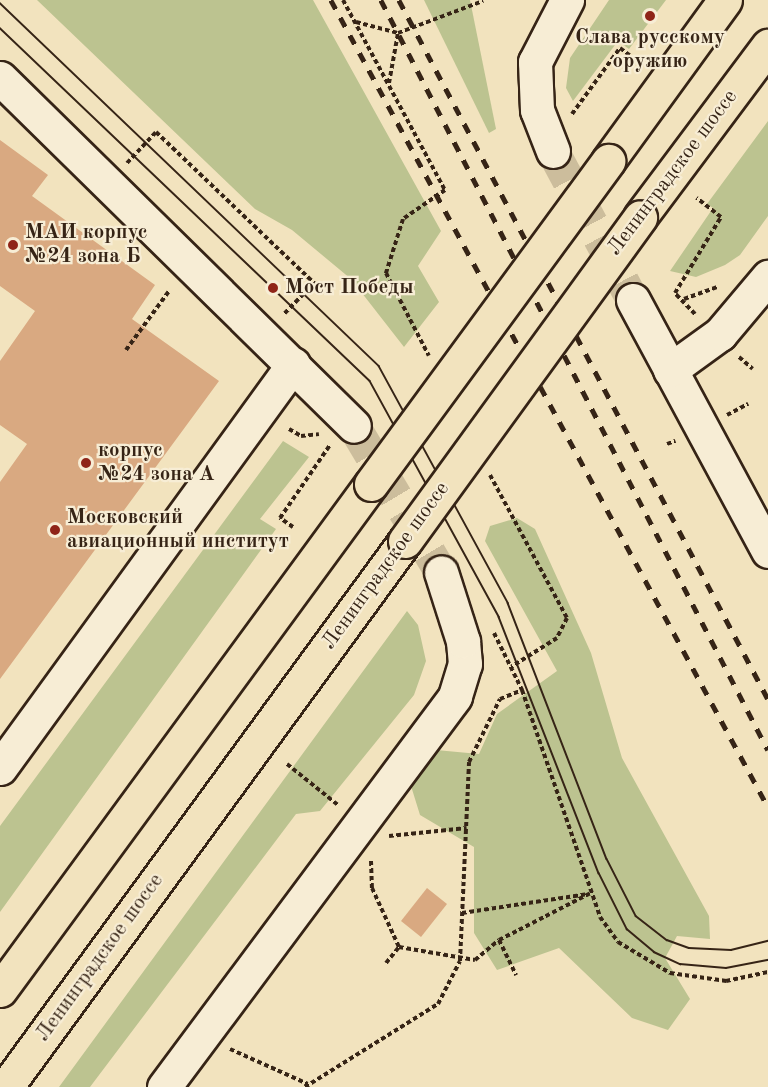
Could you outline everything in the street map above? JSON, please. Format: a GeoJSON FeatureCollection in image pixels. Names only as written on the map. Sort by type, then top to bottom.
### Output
{"type":"FeatureCollection","features":[{"type":"Feature","properties":{"kind":"main road"},"geometry":{"type":"LineString","coordinates":[[0,990],[725,0]]}},
{"type":"Feature","properties":{"kind":"main road","name":"Ленинградское шоссе"},"geometry":{"type":"LineString","coordinates":[[6,1087],[640,217],[768,46]]}},
{"type":"Feature","properties":{"kind":"street"},"geometry":{"type":"LineString","coordinates":[[553,151],[534,87],[542,43],[560,4]]}},
{"type":"Feature","properties":{"kind":"street"},"geometry":{"type":"LineString","coordinates":[[0,78],[293,364],[341,439]]}},
{"type":"Feature","properties":{"kind":"street"},"geometry":{"type":"LineString","coordinates":[[670,370],[720,334],[768,277]]}},
{"type":"Feature","properties":{"kind":"street"},"geometry":{"type":"LineString","coordinates":[[633,300],[768,551]]}},
{"type":"Feature","properties":{"kind":"street"},"geometry":{"type":"LineString","coordinates":[[0,768],[293,364]]}},
{"type":"Feature","properties":{"kind":"street"},"geometry":{"type":"LineString","coordinates":[[164,1087],[455,696],[465,664],[463,641],[441,572]]}},
{"type":"Feature","properties":{"kind":"path"},"geometry":{"type":"LineString","coordinates":[[355,22],[398,33],[483,1]]}},
{"type":"Feature","properties":{"kind":"path"},"geometry":{"type":"LineString","coordinates":[[388,84],[398,33]]}},
{"type":"Feature","properties":{"kind":"path"},"geometry":{"type":"LineString","coordinates":[[570,117],[620,48],[632,57]]}},
{"type":"Feature","properties":{"kind":"path"},"geometry":{"type":"LineString","coordinates":[[122,167],[156,132],[314,283],[280,318]]}},
{"type":"Feature","properties":{"kind":"path"},"geometry":{"type":"LineString","coordinates":[[675,293],[722,217],[697,198]]}},
{"type":"Feature","properties":{"kind":"path"},"geometry":{"type":"LineString","coordinates":[[684,299],[722,284]]}},
{"type":"Feature","properties":{"kind":"path"},"geometry":{"type":"LineString","coordinates":[[126,350],[169,291]]}},
{"type":"Feature","properties":{"kind":"path"},"geometry":{"type":"LineString","coordinates":[[289,429],[341,439],[280,518],[293,527]]}},
{"type":"Feature","properties":{"kind":"path"},"geometry":{"type":"LineString","coordinates":[[222,1058],[229,1049],[307,1086],[438,1004],[460,961],[469,762],[501,699],[522,690]]}},
{"type":"Feature","properties":{"kind":"path"},"geometry":{"type":"LineString","coordinates":[[287,764],[337,804]]}},
{"type":"Feature","properties":{"kind":"path"},"geometry":{"type":"LineString","coordinates":[[382,844],[387,836],[467,828]]}},
{"type":"Feature","properties":{"kind":"path"},"geometry":{"type":"LineString","coordinates":[[376,852],[372,888],[399,947]]}},
{"type":"Feature","properties":{"kind":"path"},"geometry":{"type":"LineString","coordinates":[[462,913],[591,893]]}},
{"type":"Feature","properties":{"kind":"path"},"geometry":{"type":"LineString","coordinates":[[399,947],[460,961],[476,960],[499,940],[591,893]]}},
{"type":"Feature","properties":{"kind":"path"},"geometry":{"type":"LineString","coordinates":[[591,893],[618,942],[670,973],[726,981],[768,972]]}},
{"type":"Feature","properties":{"kind":"path"},"geometry":{"type":"LineString","coordinates":[[499,940],[516,975]]}},
{"type":"Feature","properties":{"kind":"path"},"geometry":{"type":"LineString","coordinates":[[386,963],[399,947]]}},
{"type":"Feature","properties":{"kind":"green space"},"geometry":{"type":"Polygon","coordinates":[[[37,0],[313,0],[441,231],[418,266],[439,302],[404,347],[351,279],[292,230],[255,209],[37,0]]]}},
{"type":"Feature","properties":{"kind":"green space"},"geometry":{"type":"Polygon","coordinates":[[[424,0],[470,0],[496,129],[489,133],[424,0]]]}},
{"type":"Feature","properties":{"kind":"green space"},"geometry":{"type":"Polygon","coordinates":[[[609,0],[666,0],[629,49],[618,41],[573,101],[566,88],[570,58],[609,0]]]}},
{"type":"Feature","properties":{"kind":"green space"},"geometry":{"type":"Polygon","coordinates":[[[768,121],[768,216],[740,255],[725,265],[696,277],[670,271],[713,208],[707,204],[768,121]]]}},
{"type":"Feature","properties":{"kind":"green space"},"geometry":{"type":"Polygon","coordinates":[[[283,441],[309,457],[260,519],[276,529],[0,912],[0,826],[283,441]]]}},
{"type":"Feature","properties":{"kind":"green space"},"geometry":{"type":"Polygon","coordinates":[[[517,518],[535,529],[591,653],[622,758],[709,916],[710,939],[677,936],[665,958],[690,999],[668,1030],[632,1018],[559,948],[497,970],[474,933],[474,847],[420,815],[411,786],[436,750],[479,754],[497,714],[557,671],[485,541],[490,526],[517,518]]]}},
{"type":"Feature","properties":{"kind":"green space"},"geometry":{"type":"Polygon","coordinates":[[[407,611],[418,625],[426,661],[414,695],[320,811],[296,814],[90,1087],[59,1087],[407,611]]]}},
{"type":"Feature","properties":{"kind":"building","name":"Московский авиационный институт"},"geometry":{"type":"Polygon","coordinates":[[[0,140],[48,175],[32,196],[155,285],[132,319],[219,381],[0,679],[0,482],[27,444],[0,425],[0,361],[35,311],[0,286],[0,140]]]}},
{"type":"Feature","properties":{"kind":"building"},"geometry":{"type":"Polygon","coordinates":[[[427,888],[447,904],[421,937],[401,921],[427,888]]]}},
{"type":"Feature","properties":{"kind":"tunnel"},"geometry":{"type":"LineString","coordinates":[[553,151],[633,300]]}},
{"type":"Feature","properties":{"kind":"tunnel"},"geometry":{"type":"LineString","coordinates":[[354,426],[441,572]]}},
{"type":"Feature","properties":{"kind":"tram line"},"geometry":{"type":"LineString","coordinates":[[0,3],[379,366],[508,603],[607,859],[636,916],[667,940],[689,948],[731,950],[768,941]]}},
{"type":"Feature","properties":{"kind":"tram line"},"geometry":{"type":"LineString","coordinates":[[0,28],[370,381],[499,617],[599,873],[627,929],[654,952],[680,964],[726,968],[768,960]]}},
{"type":"Feature","properties":{"kind":"railway"},"geometry":{"type":"LineString","coordinates":[[331,0],[768,807]]}},
{"type":"Feature","properties":{"kind":"railway"},"geometry":{"type":"LineString","coordinates":[[381,0],[768,750]]}},
{"type":"Feature","properties":{"kind":"railway"},"geometry":{"type":"LineString","coordinates":[[399,0],[768,699]]}},
{"type":"Feature","properties":{"kind":"place","name":"Слава русскому оружию"},"geometry":{"type":"Point","coordinates":[650,16]}},
{"type":"Feature","properties":{"kind":"place","name":"МАИ корпус №24 зона Б"},"geometry":{"type":"Point","coordinates":[13,245]}},
{"type":"Feature","properties":{"kind":"place","name":"Мост Победы"},"geometry":{"type":"Point","coordinates":[273,288]}},
{"type":"Feature","properties":{"kind":"place","name":"корпус №24 зона А"},"geometry":{"type":"Point","coordinates":[86,463]}},
{"type":"Feature","properties":{"kind":"place","name":"Московский авиационный институт"},"geometry":{"type":"Point","coordinates":[55,530]}}]}
